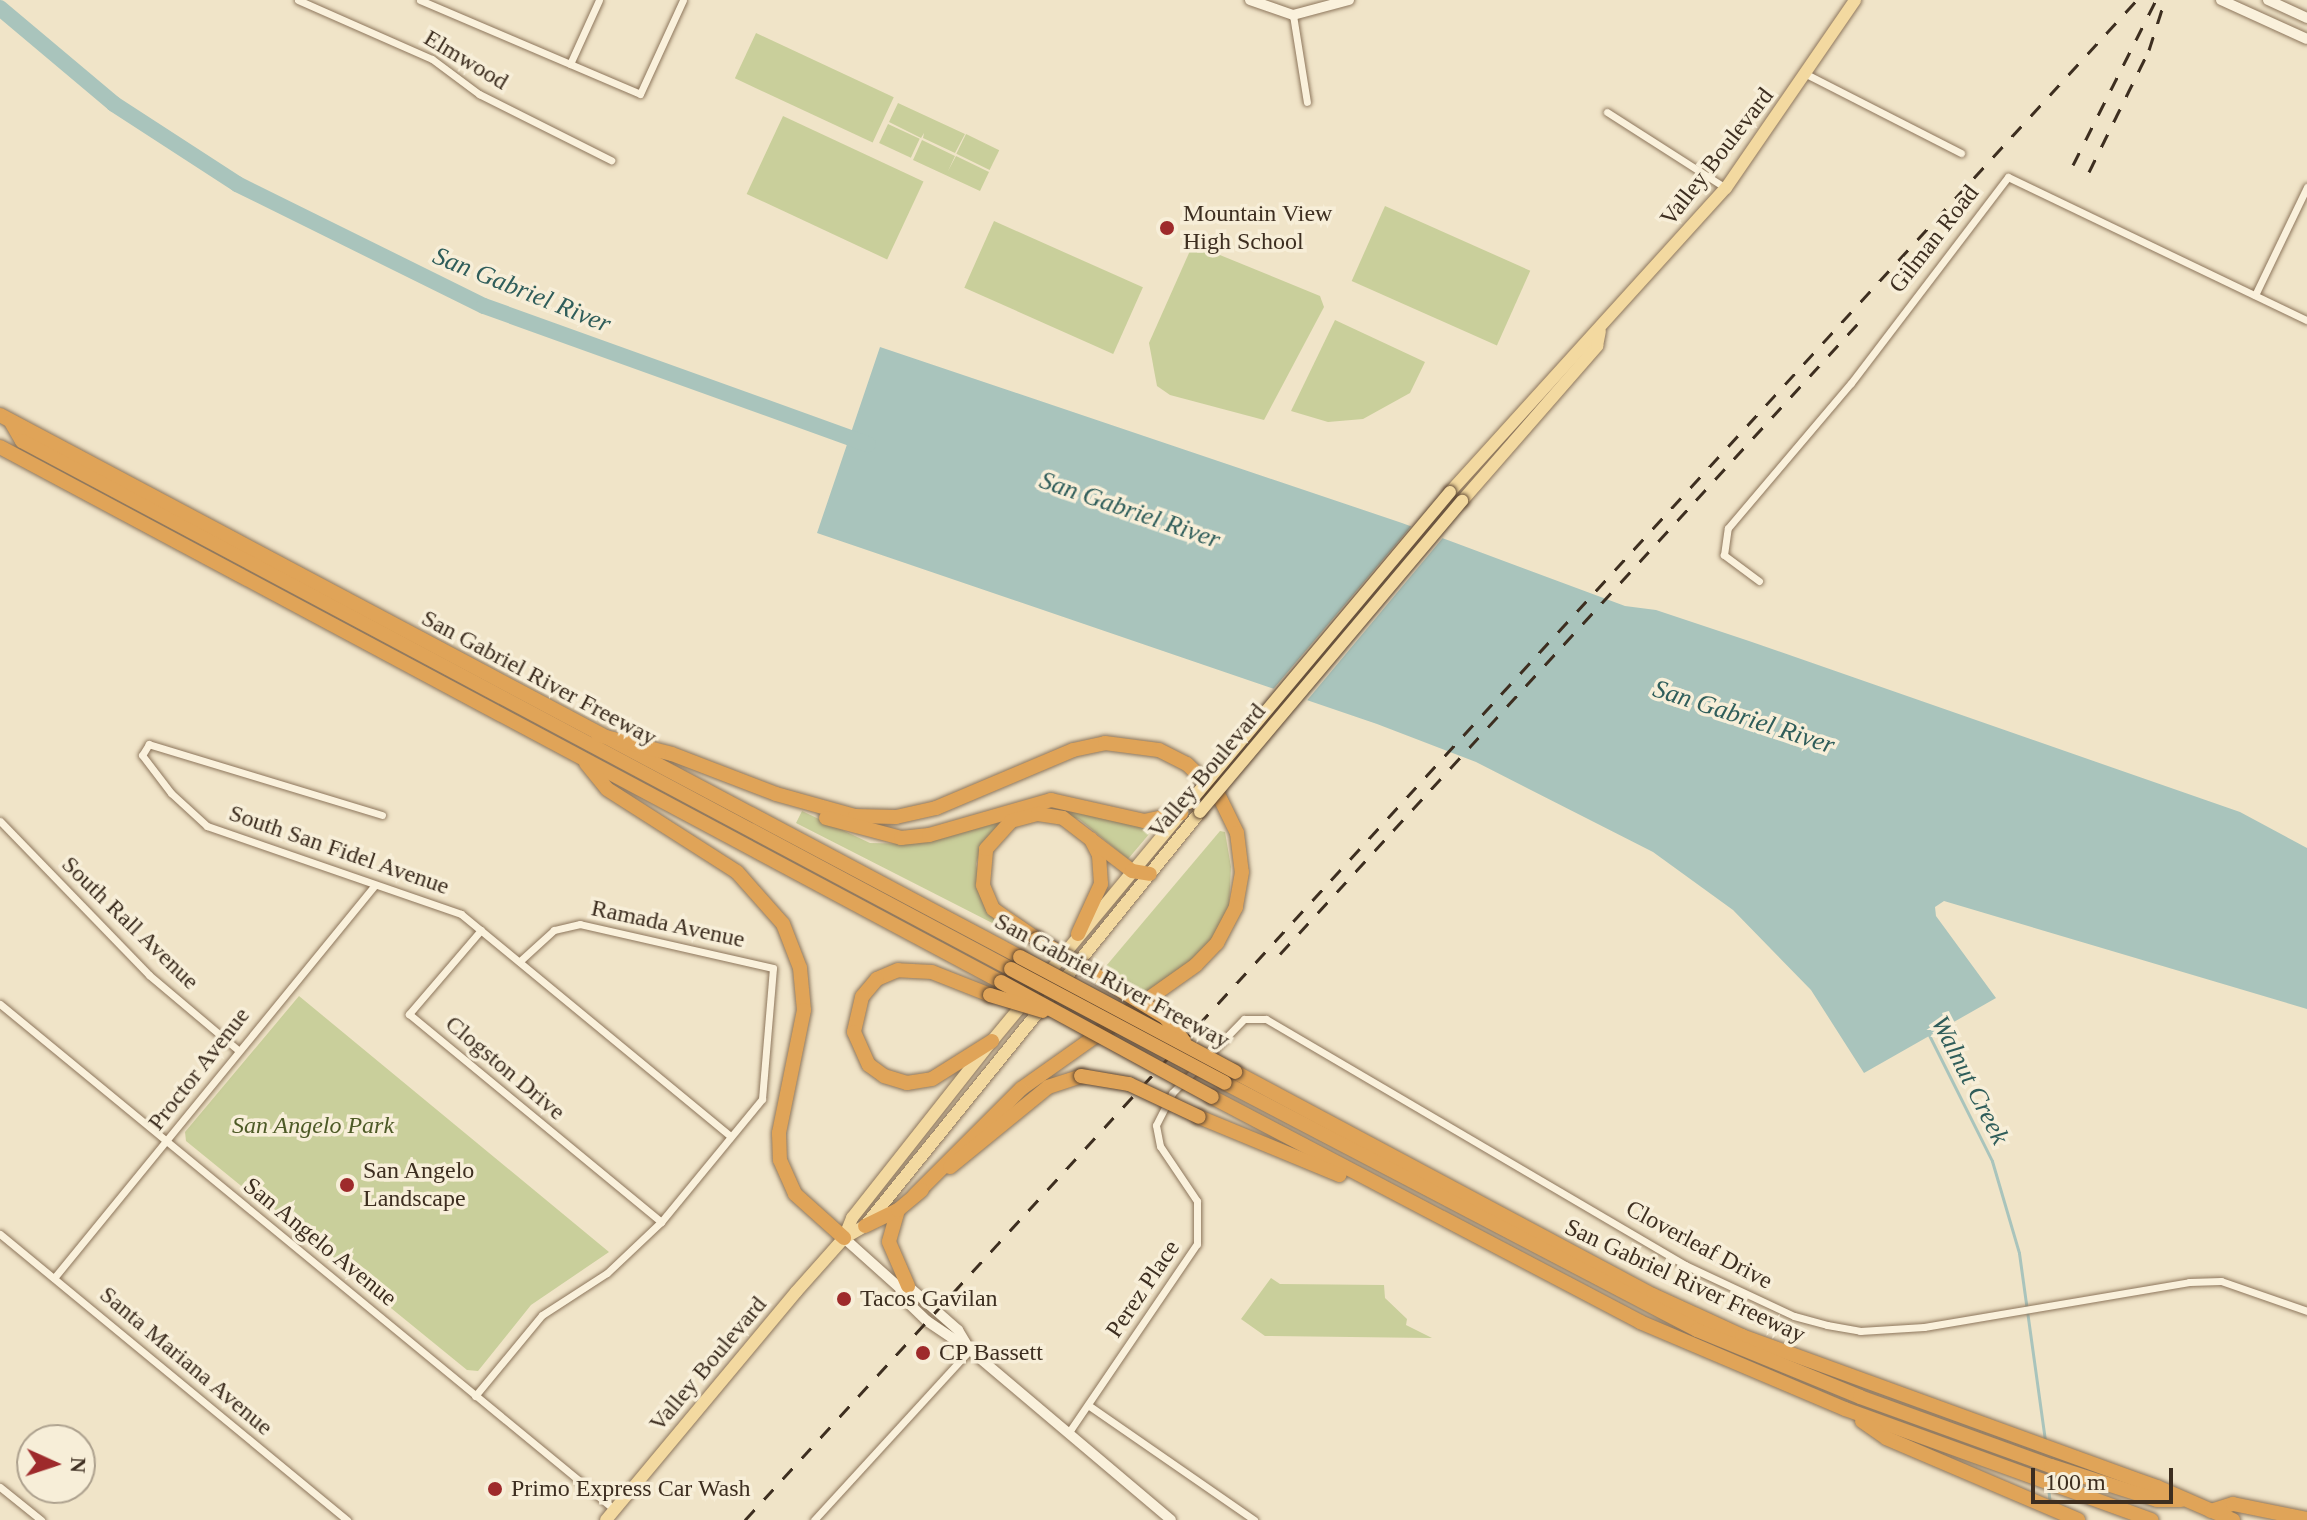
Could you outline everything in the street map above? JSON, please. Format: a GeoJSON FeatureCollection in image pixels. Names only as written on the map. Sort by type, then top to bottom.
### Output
{"type":"FeatureCollection","features":[{"type":"Feature","properties":{"kind":"highway","name":"San Gabriel River Freeway"},"geometry":{"type":"LineString","coordinates":[[6,418],[544,722],[581,757],[1010,970],[1190,1047],[1223,1085],[1414,1206],[1640,1322],[1845,1409],[2152,1520]]}},
{"type":"Feature","properties":{"kind":"highway"},"geometry":{"type":"LineString","coordinates":[[0,447],[16,456],[33,454],[544,722],[1648,1314],[1767,1368],[1932,1429],[1941,1442]]}},
{"type":"Feature","properties":{"kind":"highway","name":"San Gabriel River Freeway"},"geometry":{"type":"LineString","coordinates":[[544,722],[598,735],[1010,970],[1079,1023],[1223,1085],[1653,1295],[1942,1418],[2157,1494],[2182,1499],[2233,1520]]}},
{"type":"Feature","properties":{"kind":"highway"},"geometry":{"type":"LineString","coordinates":[[598,735],[672,754],[861,831],[901,838],[929,835],[1051,800],[1144,821],[1185,808]]}},
{"type":"Feature","properties":{"kind":"highway"},"geometry":{"type":"LineString","coordinates":[[776,794],[840,814],[896,817],[958,800],[1073,750],[1123,743],[1159,750],[1187,764],[1211,784],[1232,818],[1241,859],[1238,897],[1226,931],[1208,953],[1021,1089],[915,1195]]}},
{"type":"Feature","properties":{"kind":"highway"},"geometry":{"type":"LineString","coordinates":[[581,757],[607,789],[743,877],[787,932],[800,968],[804,1010],[780,1128],[780,1160],[795,1194],[844,1238]]}},
{"type":"Feature","properties":{"kind":"highway"},"geometry":{"type":"LineString","coordinates":[[1150,874],[1132,871],[1063,818],[1038,814],[1011,821],[986,849],[981,874],[986,896],[1005,920],[1165,1017],[1190,1047]]}},
{"type":"Feature","properties":{"kind":"highway"},"geometry":{"type":"LineString","coordinates":[[1078,934],[1101,884],[1099,855],[1088,835]]}},
{"type":"Feature","properties":{"kind":"highway"},"geometry":{"type":"LineString","coordinates":[[992,1041],[932,1079],[907,1083],[884,1076],[869,1065],[854,1032],[862,997],[877,979],[898,970],[932,972],[990,995],[1079,1023]]}},
{"type":"Feature","properties":{"kind":"highway"},"geometry":{"type":"LineString","coordinates":[[865,1226],[898,1210],[1048,1087],[1081,1076],[1129,1084],[1199,1117],[1414,1206]]}},
{"type":"Feature","properties":{"kind":"highway"},"geometry":{"type":"LineString","coordinates":[[898,1210],[889,1242],[905,1288]]}},
{"type":"Feature","properties":{"kind":"highway"},"geometry":{"type":"LineString","coordinates":[[1845,1409],[1886,1438],[2078,1520]]}},
{"type":"Feature","properties":{"kind":"highway"},"geometry":{"type":"LineString","coordinates":[[2211,1511],[2233,1504],[2304,1518]]}},
{"type":"Feature","properties":{"kind":"main road"},"geometry":{"type":"LineString","coordinates":[[1250,0],[1293,15],[1349,0]]}},
{"type":"Feature","properties":{"kind":"main road","name":"Valley Boulevard"},"geometry":{"type":"LineString","coordinates":[[611,1515],[844,1238],[852,1218],[1078,934],[1450,492],[1587,337],[1600,331],[1726,188],[1855,0]]}},
{"type":"Feature","properties":{"kind":"main road"},"geometry":{"type":"LineString","coordinates":[[2221,0],[2307,39]]}},
{"type":"Feature","properties":{"kind":"main road"},"geometry":{"type":"LineString","coordinates":[[2268,0],[2307,18]]}},
{"type":"Feature","properties":{"kind":"main road","name":"Valley Boulevard"},"geometry":{"type":"LineString","coordinates":[[844,1238],[865,1226],[1200,812],[1597,346],[1600,331]]}},
{"type":"Feature","properties":{"kind":"main road"},"geometry":{"type":"LineString","coordinates":[[844,1238],[958,1330],[970,1350],[1171,1520]]}},
{"type":"Feature","properties":{"kind":"street","name":"Elmwood"},"geometry":{"type":"LineString","coordinates":[[298,0],[432,59],[479,94],[611,160]]}},
{"type":"Feature","properties":{"kind":"street"},"geometry":{"type":"LineString","coordinates":[[420,0],[640,94],[683,0]]}},
{"type":"Feature","properties":{"kind":"street"},"geometry":{"type":"LineString","coordinates":[[570,64],[599,0]]}},
{"type":"Feature","properties":{"kind":"street"},"geometry":{"type":"LineString","coordinates":[[1293,15],[1307,102]]}},
{"type":"Feature","properties":{"kind":"street","name":"Gilman Road"},"geometry":{"type":"LineString","coordinates":[[1806,74],[1961,153]]}},
{"type":"Feature","properties":{"kind":"street"},"geometry":{"type":"LineString","coordinates":[[1607,112],[1726,188]]}},
{"type":"Feature","properties":{"kind":"street","name":"Gilman Road"},"geometry":{"type":"LineString","coordinates":[[1759,581],[1724,555],[1728,528],[1851,383],[2008,177],[2307,320]]}},
{"type":"Feature","properties":{"kind":"street"},"geometry":{"type":"LineString","coordinates":[[2255,295],[2307,187]]}},
{"type":"Feature","properties":{"kind":"street","name":"South San Fidel Avenue"},"geometry":{"type":"LineString","coordinates":[[382,815],[149,744],[142,755],[171,793],[207,826],[375,885],[446,905],[481,930],[730,1136]]}},
{"type":"Feature","properties":{"kind":"street","name":"South Rall Avenue"},"geometry":{"type":"LineString","coordinates":[[0,821],[149,975],[237,1049]]}},
{"type":"Feature","properties":{"kind":"street","name":"Proctor Avenue"},"geometry":{"type":"LineString","coordinates":[[54,1278],[161,1151],[164,1139],[237,1049],[375,885]]}},
{"type":"Feature","properties":{"kind":"street","name":"Ramada Avenue"},"geometry":{"type":"LineString","coordinates":[[519,962],[554,930],[580,924],[773,968],[762,1099],[730,1136]]}},
{"type":"Feature","properties":{"kind":"street","name":"Clogston Drive"},"geometry":{"type":"LineString","coordinates":[[481,930],[409,1014],[661,1222]]}},
{"type":"Feature","properties":{"kind":"street","name":"San Angelo Avenue"},"geometry":{"type":"LineString","coordinates":[[0,1004],[475,1396],[611,1515]]}},
{"type":"Feature","properties":{"kind":"street","name":"Cloverleaf Drive"},"geometry":{"type":"LineString","coordinates":[[1159,1116],[1172,1093],[1244,1019],[1266,1019],[1712,1278],[1794,1316],[1860,1331],[1924,1327],[2120,1291],[2221,1281],[2307,1311]]}},
{"type":"Feature","properties":{"kind":"street","name":"Perez Place"},"geometry":{"type":"LineString","coordinates":[[1069,1432],[1197,1244],[1200,1209],[1160,1146],[1159,1116]]}},
{"type":"Feature","properties":{"kind":"street"},"geometry":{"type":"LineString","coordinates":[[475,1396],[542,1315],[607,1273],[661,1222],[730,1136]]}},
{"type":"Feature","properties":{"kind":"street","name":"Santa Mariana Avenue"},"geometry":{"type":"LineString","coordinates":[[0,1234],[347,1520]]}},
{"type":"Feature","properties":{"kind":"street"},"geometry":{"type":"LineString","coordinates":[[814,1520],[970,1350]]}},
{"type":"Feature","properties":{"kind":"street"},"geometry":{"type":"LineString","coordinates":[[1088,1405],[1254,1520]]}},
{"type":"Feature","properties":{"kind":"street"},"geometry":{"type":"LineString","coordinates":[[0,1487],[41,1520]]}},
{"type":"Feature","properties":{"kind":"green space"},"geometry":{"type":"Polygon","coordinates":[[[756,33],[894,97],[873,143],[735,78],[756,33]]]}},
{"type":"Feature","properties":{"kind":"green space"},"geometry":{"type":"Polygon","coordinates":[[[898,103],[965,134],[955,153],[923,138],[924,133],[921,138],[889,122],[898,103]]]}},
{"type":"Feature","properties":{"kind":"green space"},"geometry":{"type":"Polygon","coordinates":[[[783,116],[923,182],[887,259],[747,194],[783,116]]]}},
{"type":"Feature","properties":{"kind":"green space"},"geometry":{"type":"Polygon","coordinates":[[[888,124],[920,139],[911,158],[879,143],[888,124]]]}},
{"type":"Feature","properties":{"kind":"green space"},"geometry":{"type":"Polygon","coordinates":[[[966,134],[999,150],[990,170],[956,154],[966,134]]]}},
{"type":"Feature","properties":{"kind":"green space"},"geometry":{"type":"Polygon","coordinates":[[[922,140],[955,156],[948,171],[956,156],[989,172],[980,191],[913,160],[922,140]]]}},
{"type":"Feature","properties":{"kind":"green space"},"geometry":{"type":"Polygon","coordinates":[[[1385,206],[1530,271],[1497,346],[1352,281],[1385,206]]]}},
{"type":"Feature","properties":{"kind":"green space"},"geometry":{"type":"Polygon","coordinates":[[[994,221],[1143,287],[1113,354],[964,288],[994,221]]]}},
{"type":"Feature","properties":{"kind":"green space"},"geometry":{"type":"Polygon","coordinates":[[[1193,244],[1320,296],[1324,307],[1264,420],[1170,395],[1157,386],[1149,343],[1193,244]]]}},
{"type":"Feature","properties":{"kind":"green space"},"geometry":{"type":"Polygon","coordinates":[[[1335,320],[1425,362],[1410,393],[1363,419],[1328,422],[1291,411],[1335,320]]]}},
{"type":"Feature","properties":{"kind":"green space"},"geometry":{"type":"Polygon","coordinates":[[[1050,806],[1156,826],[1128,859],[1079,819],[1036,810],[980,851],[976,864],[984,906],[1004,929],[796,823],[802,811],[870,843],[915,844],[1050,806]]]}},
{"type":"Feature","properties":{"kind":"green space"},"geometry":{"type":"Polygon","coordinates":[[[1220,831],[1225,832],[1231,867],[1229,909],[1221,928],[1194,960],[1139,998],[1101,972],[1220,831]]]}},
{"type":"Feature","properties":{"kind":"green space","name":"San Angelo Park"},"geometry":{"type":"Polygon","coordinates":[[[299,996],[609,1252],[531,1305],[478,1371],[467,1370],[186,1141],[185,1132],[299,996]]]}},
{"type":"Feature","properties":{"kind":"green space"},"geometry":{"type":"Polygon","coordinates":[[[1271,1278],[1280,1284],[1384,1285],[1385,1298],[1407,1319],[1406,1325],[1432,1338],[1265,1336],[1241,1319],[1271,1278]]]}},
{"type":"Feature","properties":{"kind":"water"},"geometry":{"type":"Polygon","coordinates":[[[880,347],[1402,523],[1625,606],[1656,610],[1749,641],[2240,812],[2307,848],[2307,1009],[1944,901],[1935,907],[1936,916],[1996,998],[1864,1073],[1811,990],[1733,910],[1653,852],[1476,762],[1377,724],[817,533],[880,347]]]}},
{"type":"Feature","properties":{"kind":"pier"},"geometry":{"type":"Polygon","coordinates":[[[1414,523],[1446,534],[1304,704],[1270,693],[1414,523]]]}},
{"type":"Feature","properties":{"kind":"waterway","name":"San Gabriel River"},"geometry":{"type":"LineString","coordinates":[[0,8],[114,104],[237,184],[484,306],[868,444]]}},
{"type":"Feature","properties":{"kind":"waterway","name":"Walnut Creek"},"geometry":{"type":"LineString","coordinates":[[1928,1033],[1992,1161],[2019,1253],[2045,1440]]}},
{"type":"Feature","properties":{"kind":"waterway","name":"Walnut Creek"},"geometry":{"type":"LineString","coordinates":[[2048,1488],[2050,1504]]}},
{"type":"Feature","properties":{"kind":"railway"},"geometry":{"type":"LineString","coordinates":[[745,1520],[2137,0]]}},
{"type":"Feature","properties":{"kind":"railway"},"geometry":{"type":"LineString","coordinates":[[2073,165],[2156,0]]}},
{"type":"Feature","properties":{"kind":"railway"},"geometry":{"type":"LineString","coordinates":[[2089,172],[2149,50],[2165,0]]}},
{"type":"Feature","properties":{"kind":"railway"},"geometry":{"type":"LineString","coordinates":[[1280,954],[1864,317]]}},
{"type":"Feature","properties":{"kind":"place","name":"Mountain View High School"},"geometry":{"type":"Point","coordinates":[1167,228]}},
{"type":"Feature","properties":{"kind":"place","name":"San Angelo Landscape"},"geometry":{"type":"Point","coordinates":[347,1185]}},
{"type":"Feature","properties":{"kind":"place","name":"Tacos Gavilan"},"geometry":{"type":"Point","coordinates":[844,1299]}},
{"type":"Feature","properties":{"kind":"place","name":"CP Bassett"},"geometry":{"type":"Point","coordinates":[923,1353]}},
{"type":"Feature","properties":{"kind":"place","name":"Primo Express Car Wash"},"geometry":{"type":"Point","coordinates":[495,1489]}}]}
